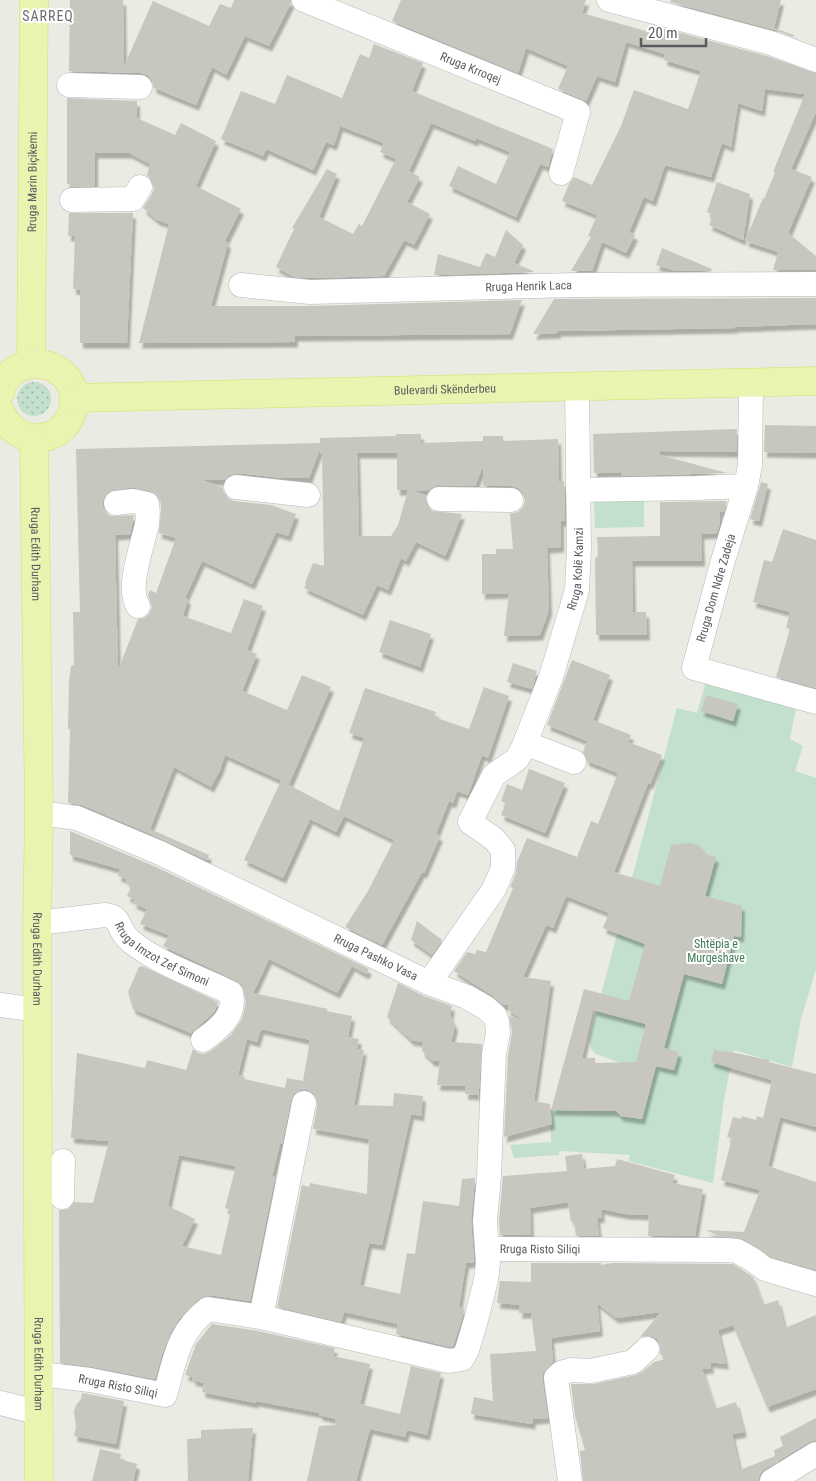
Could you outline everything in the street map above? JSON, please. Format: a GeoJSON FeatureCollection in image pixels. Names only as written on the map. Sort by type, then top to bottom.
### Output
{"type":"FeatureCollection","features":[{"type":"Feature","properties":{"kind":"main road","name":"Rruga Marin Biçikemi"},"geometry":{"type":"LineString","coordinates":[[32,364],[34,0]]}},
{"type":"Feature","properties":{"kind":"main road"},"geometry":{"type":"LineString","coordinates":[[0,393],[5,380],[21,366],[44,364],[55,368],[64,376],[71,386],[74,398],[67,422],[58,431],[47,437],[25,437],[9,426],[0,411]]}},
{"type":"Feature","properties":{"kind":"main road","name":"Bulevardi Skënderbeu"},"geometry":{"type":"LineString","coordinates":[[74,398],[816,381]]}},
{"type":"Feature","properties":{"kind":"main road","name":"Rruga Edith Durham"},"geometry":{"type":"LineString","coordinates":[[34,438],[39,813],[37,923],[39,1481]]}},
{"type":"Feature","properties":{"kind":"street","name":"Rruga Krroqej"},"geometry":{"type":"LineString","coordinates":[[304,0],[578,112],[561,173]]}},
{"type":"Feature","properties":{"kind":"street"},"geometry":{"type":"LineString","coordinates":[[609,0],[771,43],[816,60]]}},
{"type":"Feature","properties":{"kind":"street"},"geometry":{"type":"LineString","coordinates":[[69,85],[140,87]]}},
{"type":"Feature","properties":{"kind":"street"},"geometry":{"type":"LineString","coordinates":[[72,200],[133,199],[140,188]]}},
{"type":"Feature","properties":{"kind":"street","name":"Rruga Henrik Laca"},"geometry":{"type":"LineString","coordinates":[[241,285],[310,292],[576,285],[816,284]]}},
{"type":"Feature","properties":{"kind":"street","name":"Rruga Dom Ndre Zadeja"},"geometry":{"type":"LineString","coordinates":[[751,383],[750,465],[746,486],[722,564],[694,668],[816,702]]}},
{"type":"Feature","properties":{"kind":"street","name":"Rruga Kolë Kamzi"},"geometry":{"type":"LineString","coordinates":[[429,983],[494,888],[503,868],[504,850],[494,839],[470,822],[494,776],[517,759],[525,743],[550,677],[577,590],[579,548],[577,386]]}},
{"type":"Feature","properties":{"kind":"street"},"geometry":{"type":"LineString","coordinates":[[578,490],[746,486]]}},
{"type":"Feature","properties":{"kind":"street"},"geometry":{"type":"LineString","coordinates":[[236,487],[308,495]]}},
{"type":"Feature","properties":{"kind":"street"},"geometry":{"type":"LineString","coordinates":[[439,499],[511,500]]}},
{"type":"Feature","properties":{"kind":"street"},"geometry":{"type":"LineString","coordinates":[[116,503],[133,501],[148,504],[148,521],[134,583],[134,600],[138,606]]}},
{"type":"Feature","properties":{"kind":"street"},"geometry":{"type":"LineString","coordinates":[[525,743],[574,762]]}},
{"type":"Feature","properties":{"kind":"street","name":"Rruga Pashko Vasa"},"geometry":{"type":"LineString","coordinates":[[39,813],[77,818],[160,853],[429,983],[467,997],[480,1004],[495,1016],[498,1033],[494,1054],[489,1176],[485,1221],[488,1248]]}},
{"type":"Feature","properties":{"kind":"street","name":"Rruga Imzot Zef Simoni"},"geometry":{"type":"LineString","coordinates":[[37,923],[105,915],[112,916],[120,922],[122,932],[133,943],[169,964],[231,993],[233,1002],[229,1016],[218,1030],[203,1040]]}},
{"type":"Feature","properties":{"kind":"street"},"geometry":{"type":"LineString","coordinates":[[0,1005],[38,1010]]}},
{"type":"Feature","properties":{"kind":"street"},"geometry":{"type":"LineString","coordinates":[[261,1317],[304,1103]]}},
{"type":"Feature","properties":{"kind":"street"},"geometry":{"type":"LineString","coordinates":[[62,1197],[63,1160]]}},
{"type":"Feature","properties":{"kind":"street","name":"Rruga Risto Siliqi"},"geometry":{"type":"LineString","coordinates":[[40,1374],[90,1380],[164,1395],[181,1340],[188,1328],[208,1309],[261,1317],[449,1361],[462,1359],[467,1350],[486,1280],[488,1248],[726,1250],[737,1252],[765,1269],[816,1284]]}},
{"type":"Feature","properties":{"kind":"street"},"geometry":{"type":"LineString","coordinates":[[570,1481],[556,1378],[561,1372],[571,1370],[591,1371],[633,1362],[647,1349]]}},
{"type":"Feature","properties":{"kind":"street"},"geometry":{"type":"LineString","coordinates":[[0,1403],[40,1413]]}},
{"type":"Feature","properties":{"kind":"street"},"geometry":{"type":"LineString","coordinates":[[772,1481],[816,1454]]}},
{"type":"Feature","properties":{"kind":"green space"},"geometry":{"type":"Polygon","coordinates":[[[34,382],[46,387],[51,399],[46,411],[34,416],[22,411],[17,399],[22,387],[34,382]]]}},
{"type":"Feature","properties":{"kind":"green space"},"geometry":{"type":"Polygon","coordinates":[[[644,497],[644,527],[595,528],[594,498],[644,497]]]}},
{"type":"Feature","properties":{"kind":"green space","name":"Shtëpia e Murgeshave"},"geometry":{"type":"Polygon","coordinates":[[[707,678],[797,703],[790,739],[803,746],[795,771],[816,778],[816,969],[801,1019],[792,1067],[734,1050],[724,1100],[713,1183],[628,1161],[630,1155],[560,1151],[558,1155],[514,1158],[510,1145],[551,1142],[550,1110],[616,1111],[621,1116],[642,1119],[652,1080],[651,1074],[596,1054],[591,1049],[589,1040],[677,708],[697,713],[707,678]]]}},
{"type":"Feature","properties":{"kind":"building"},"geometry":{"type":"Polygon","coordinates":[[[70,0],[123,0],[124,66],[153,1],[209,26],[220,4],[231,8],[234,0],[291,0],[291,3],[269,46],[245,36],[226,75],[212,67],[196,105],[154,88],[152,80],[147,75],[141,73],[69,71],[70,0]]]}},
{"type":"Feature","properties":{"kind":"building"},"geometry":{"type":"Polygon","coordinates":[[[401,0],[586,0],[582,13],[660,35],[662,28],[767,56],[816,73],[816,112],[791,169],[812,177],[788,233],[816,256],[816,270],[773,270],[778,252],[745,241],[775,173],[773,172],[805,94],[765,89],[762,111],[738,103],[731,147],[722,143],[711,177],[665,165],[653,201],[644,197],[629,232],[635,235],[626,253],[602,242],[592,271],[571,271],[591,237],[588,236],[597,215],[562,201],[569,184],[574,177],[592,185],[621,126],[634,90],[688,109],[701,71],[664,60],[665,54],[626,42],[615,82],[597,76],[586,101],[558,89],[568,66],[526,48],[518,73],[392,21],[401,0]]]}},
{"type":"Feature","properties":{"kind":"building"},"geometry":{"type":"Polygon","coordinates":[[[671,0],[781,0],[774,28],[794,35],[793,37],[775,30],[670,2],[671,0]]]}},
{"type":"Feature","properties":{"kind":"building"},"geometry":{"type":"Polygon","coordinates":[[[374,44],[423,63],[412,91],[553,149],[548,167],[540,164],[516,217],[449,186],[458,166],[496,184],[510,152],[476,138],[475,141],[431,123],[409,171],[420,177],[407,202],[430,214],[414,245],[404,240],[384,276],[294,277],[276,267],[294,229],[292,228],[327,169],[337,174],[319,217],[353,234],[359,224],[362,226],[396,159],[380,152],[384,143],[340,126],[334,145],[326,142],[313,170],[266,149],[263,156],[221,139],[241,91],[275,104],[287,75],[342,98],[360,54],[369,58],[374,44]]]}},
{"type":"Feature","properties":{"kind":"building"},"geometry":{"type":"Polygon","coordinates":[[[67,98],[137,101],[137,118],[175,135],[181,123],[216,141],[196,186],[241,209],[225,241],[228,243],[211,306],[310,306],[522,300],[510,334],[295,336],[295,342],[139,343],[169,224],[157,220],[143,208],[154,188],[152,181],[147,175],[150,164],[129,153],[95,153],[95,186],[70,187],[70,184],[67,184],[67,98]]]}},
{"type":"Feature","properties":{"kind":"building"},"geometry":{"type":"Polygon","coordinates":[[[717,182],[750,194],[743,240],[709,225],[713,215],[707,212],[717,182]]]}},
{"type":"Feature","properties":{"kind":"building"},"geometry":{"type":"Polygon","coordinates":[[[69,213],[133,213],[127,343],[80,343],[80,290],[73,289],[75,236],[68,236],[69,213]]]}},
{"type":"Feature","properties":{"kind":"building"},"geometry":{"type":"Polygon","coordinates":[[[506,230],[523,245],[514,263],[533,272],[434,275],[438,254],[480,267],[486,253],[495,257],[506,230]]]}},
{"type":"Feature","properties":{"kind":"building"},"geometry":{"type":"Polygon","coordinates":[[[662,248],[712,269],[711,271],[676,271],[656,265],[662,248]]]}},
{"type":"Feature","properties":{"kind":"building"},"geometry":{"type":"Polygon","coordinates":[[[816,298],[816,324],[735,328],[558,331],[558,333],[533,334],[554,299],[816,298]]]}},
{"type":"Feature","properties":{"kind":"building"},"geometry":{"type":"Polygon","coordinates":[[[765,425],[816,426],[816,453],[764,452],[765,425]]]}},
{"type":"Feature","properties":{"kind":"building"},"geometry":{"type":"Polygon","coordinates":[[[737,429],[736,452],[660,451],[660,455],[727,473],[621,476],[621,472],[594,473],[593,434],[737,429]]]}},
{"type":"Feature","properties":{"kind":"building"},"geometry":{"type":"Polygon","coordinates":[[[396,434],[421,434],[421,443],[483,441],[483,436],[503,436],[503,441],[558,439],[559,481],[564,481],[565,521],[561,521],[561,547],[547,548],[549,610],[540,635],[504,636],[509,593],[482,594],[482,554],[496,554],[496,549],[513,549],[510,514],[518,512],[523,507],[525,500],[523,493],[518,488],[511,486],[483,486],[483,466],[475,486],[439,485],[429,490],[414,491],[426,496],[427,505],[432,511],[462,514],[449,547],[445,556],[416,542],[406,561],[401,558],[388,590],[377,585],[363,615],[304,588],[313,563],[324,566],[322,454],[320,454],[320,449],[309,478],[282,478],[237,473],[230,475],[224,480],[202,480],[223,488],[228,498],[234,501],[271,505],[296,514],[288,536],[276,532],[252,584],[202,561],[185,598],[188,599],[183,616],[231,633],[244,599],[263,606],[247,650],[257,654],[242,691],[287,710],[302,675],[331,687],[289,784],[225,755],[211,787],[174,767],[150,829],[209,855],[207,860],[82,805],[68,803],[69,680],[71,666],[74,665],[73,612],[80,612],[76,449],[320,443],[320,438],[396,436],[396,434]],[[357,453],[359,536],[391,536],[398,525],[408,490],[397,490],[397,453],[357,453]],[[132,487],[108,492],[102,504],[105,512],[111,516],[134,515],[130,534],[115,535],[118,670],[138,619],[144,618],[149,614],[152,607],[148,594],[150,590],[156,593],[176,538],[159,533],[161,502],[157,495],[150,491],[132,487]]]}},
{"type":"Feature","properties":{"kind":"building"},"geometry":{"type":"Polygon","coordinates":[[[761,482],[768,484],[759,521],[750,519],[761,482]]]}},
{"type":"Feature","properties":{"kind":"building"},"geometry":{"type":"Polygon","coordinates":[[[727,501],[724,512],[720,511],[720,523],[717,533],[701,534],[702,561],[632,561],[633,612],[646,612],[647,635],[596,635],[595,558],[598,556],[597,537],[660,536],[660,502],[727,501]]]}},
{"type":"Feature","properties":{"kind":"building"},"geometry":{"type":"Polygon","coordinates":[[[783,529],[816,540],[816,688],[776,677],[790,629],[786,628],[790,612],[753,602],[764,560],[772,562],[783,529]]]}},
{"type":"Feature","properties":{"kind":"building"},"geometry":{"type":"Polygon","coordinates":[[[390,620],[431,634],[420,667],[379,652],[390,620]]]}},
{"type":"Feature","properties":{"kind":"building"},"geometry":{"type":"Polygon","coordinates":[[[572,660],[610,675],[593,720],[631,735],[628,742],[662,755],[650,784],[648,783],[614,872],[660,886],[671,845],[689,843],[699,845],[708,855],[716,857],[705,896],[742,906],[741,937],[734,936],[722,984],[684,974],[664,1048],[679,1052],[674,1070],[656,1066],[642,1119],[621,1116],[616,1111],[551,1110],[584,989],[629,1001],[645,944],[603,928],[609,913],[566,896],[553,928],[546,925],[523,977],[551,981],[534,1101],[550,1104],[552,1124],[504,1137],[508,1056],[512,1032],[509,1016],[523,1020],[508,1010],[508,1005],[503,1005],[493,996],[454,971],[467,952],[476,954],[476,950],[486,952],[513,888],[510,887],[516,873],[517,862],[527,838],[577,857],[591,821],[598,824],[618,773],[587,761],[583,752],[587,741],[547,725],[572,660]],[[593,1010],[582,1058],[595,1058],[595,1063],[636,1062],[646,1024],[593,1010]]]}},
{"type":"Feature","properties":{"kind":"building"},"geometry":{"type":"Polygon","coordinates":[[[513,663],[537,671],[532,689],[507,682],[513,663]]]}},
{"type":"Feature","properties":{"kind":"building"},"geometry":{"type":"Polygon","coordinates":[[[484,687],[509,696],[488,758],[482,755],[468,795],[457,791],[453,803],[449,801],[436,834],[440,836],[424,873],[422,872],[382,945],[345,927],[368,891],[394,840],[344,816],[336,832],[310,819],[283,878],[244,860],[281,781],[339,811],[364,738],[349,733],[365,688],[436,712],[434,717],[469,729],[484,687]]]}},
{"type":"Feature","properties":{"kind":"building"},"geometry":{"type":"Polygon","coordinates":[[[706,695],[738,704],[733,721],[701,711],[706,695]]]}},
{"type":"Feature","properties":{"kind":"building"},"geometry":{"type":"Polygon","coordinates":[[[529,769],[565,783],[545,833],[501,815],[506,803],[501,801],[507,784],[522,790],[529,769]]]}},
{"type":"Feature","properties":{"kind":"building"},"geometry":{"type":"Polygon","coordinates":[[[70,831],[154,866],[369,969],[366,974],[352,966],[337,993],[269,959],[253,993],[352,1016],[348,1037],[359,1039],[357,1049],[364,1050],[354,1105],[393,1106],[394,1093],[423,1096],[421,1116],[411,1114],[382,1245],[369,1243],[360,1285],[400,1294],[407,1253],[415,1254],[423,1201],[459,1206],[462,1179],[475,1178],[471,1222],[474,1262],[466,1263],[459,1307],[465,1309],[453,1346],[450,1347],[396,1334],[398,1324],[344,1312],[341,1322],[277,1307],[302,1185],[309,1187],[310,1183],[367,1194],[369,1139],[313,1129],[317,1099],[313,1093],[306,1089],[294,1094],[291,1100],[282,1144],[280,1144],[272,1176],[275,1177],[250,1301],[210,1295],[199,1299],[179,1319],[171,1332],[155,1379],[93,1367],[60,1363],[59,1210],[68,1209],[74,1202],[93,1203],[109,1141],[71,1138],[77,1053],[145,1068],[147,1060],[186,1070],[193,1049],[198,1053],[204,1054],[211,1051],[231,1035],[242,1019],[246,1002],[242,985],[237,981],[163,946],[169,935],[140,924],[147,909],[133,903],[135,900],[127,896],[132,885],[126,881],[127,879],[118,876],[120,869],[70,855],[70,831]],[[261,1029],[257,1042],[247,1039],[238,1075],[245,1077],[244,1079],[285,1088],[287,1078],[303,1081],[310,1040],[261,1029]],[[179,1155],[168,1206],[195,1219],[182,1246],[221,1255],[231,1210],[225,1208],[236,1166],[179,1155]]]}},
{"type":"Feature","properties":{"kind":"building"},"geometry":{"type":"Polygon","coordinates":[[[417,921],[442,940],[432,955],[411,940],[417,921]]]}},
{"type":"Feature","properties":{"kind":"building"},"geometry":{"type":"Polygon","coordinates":[[[142,966],[218,1002],[214,1012],[191,1033],[133,1009],[128,992],[139,967],[142,966]]]}},
{"type":"Feature","properties":{"kind":"building"},"geometry":{"type":"Polygon","coordinates":[[[398,983],[424,996],[452,1006],[450,1015],[455,1026],[451,1042],[482,1044],[478,1104],[478,1095],[465,1094],[466,1086],[437,1085],[440,1061],[432,1061],[422,1051],[423,1042],[411,1040],[387,1017],[398,983]]]}},
{"type":"Feature","properties":{"kind":"building"},"geometry":{"type":"Polygon","coordinates":[[[714,1050],[769,1060],[769,1062],[816,1074],[816,1127],[780,1117],[768,1166],[816,1182],[816,1270],[771,1257],[743,1239],[719,1236],[706,1230],[744,1232],[760,1190],[721,1180],[732,1138],[727,1137],[733,1117],[741,1119],[742,1116],[756,1120],[757,1116],[763,1118],[772,1080],[711,1062],[714,1050]]]}},
{"type":"Feature","properties":{"kind":"building"},"geometry":{"type":"Polygon","coordinates":[[[582,1154],[584,1169],[615,1166],[617,1159],[675,1175],[672,1183],[703,1189],[695,1236],[648,1236],[649,1215],[626,1214],[601,1209],[602,1217],[597,1218],[599,1236],[576,1236],[568,1202],[530,1208],[531,1235],[500,1235],[499,1221],[503,1176],[567,1171],[565,1156],[582,1154]]]}},
{"type":"Feature","properties":{"kind":"building"},"geometry":{"type":"Polygon","coordinates":[[[531,1263],[601,1263],[601,1265],[612,1263],[733,1264],[753,1277],[763,1305],[778,1300],[785,1328],[816,1315],[816,1389],[767,1407],[733,1325],[718,1330],[726,1364],[710,1362],[711,1368],[702,1369],[715,1409],[736,1402],[744,1432],[732,1434],[740,1470],[775,1456],[774,1450],[783,1446],[780,1437],[816,1418],[816,1440],[809,1442],[765,1469],[760,1474],[758,1481],[583,1481],[580,1451],[585,1450],[575,1416],[571,1384],[594,1384],[636,1375],[654,1362],[666,1359],[660,1354],[660,1345],[657,1339],[651,1336],[640,1337],[661,1312],[616,1318],[597,1303],[600,1331],[551,1338],[553,1362],[543,1373],[542,1379],[548,1418],[533,1419],[532,1424],[471,1414],[474,1397],[493,1401],[490,1354],[536,1351],[531,1313],[519,1313],[520,1305],[497,1303],[500,1281],[531,1282],[531,1263]]]}},
{"type":"Feature","properties":{"kind":"building"},"geometry":{"type":"Polygon","coordinates":[[[212,1324],[258,1331],[335,1348],[333,1356],[370,1364],[360,1404],[400,1414],[411,1366],[441,1373],[427,1435],[407,1430],[405,1437],[370,1429],[356,1481],[307,1481],[319,1426],[335,1425],[336,1419],[319,1415],[320,1413],[202,1392],[204,1383],[192,1380],[193,1377],[185,1375],[196,1344],[212,1324]]]}},
{"type":"Feature","properties":{"kind":"building"},"geometry":{"type":"Polygon","coordinates":[[[82,1393],[124,1401],[116,1444],[74,1436],[76,1427],[74,1412],[82,1393]]]}},
{"type":"Feature","properties":{"kind":"building"},"geometry":{"type":"Polygon","coordinates":[[[253,1428],[248,1481],[188,1481],[187,1439],[201,1438],[201,1430],[253,1428]]]}},
{"type":"Feature","properties":{"kind":"building"},"geometry":{"type":"Polygon","coordinates":[[[100,1449],[121,1454],[120,1459],[137,1464],[133,1481],[92,1481],[100,1449]]]}},
{"type":"Feature","properties":{"kind":"district","name":"SARREQ"},"geometry":{"type":"Point","coordinates":[48,16]}}]}
